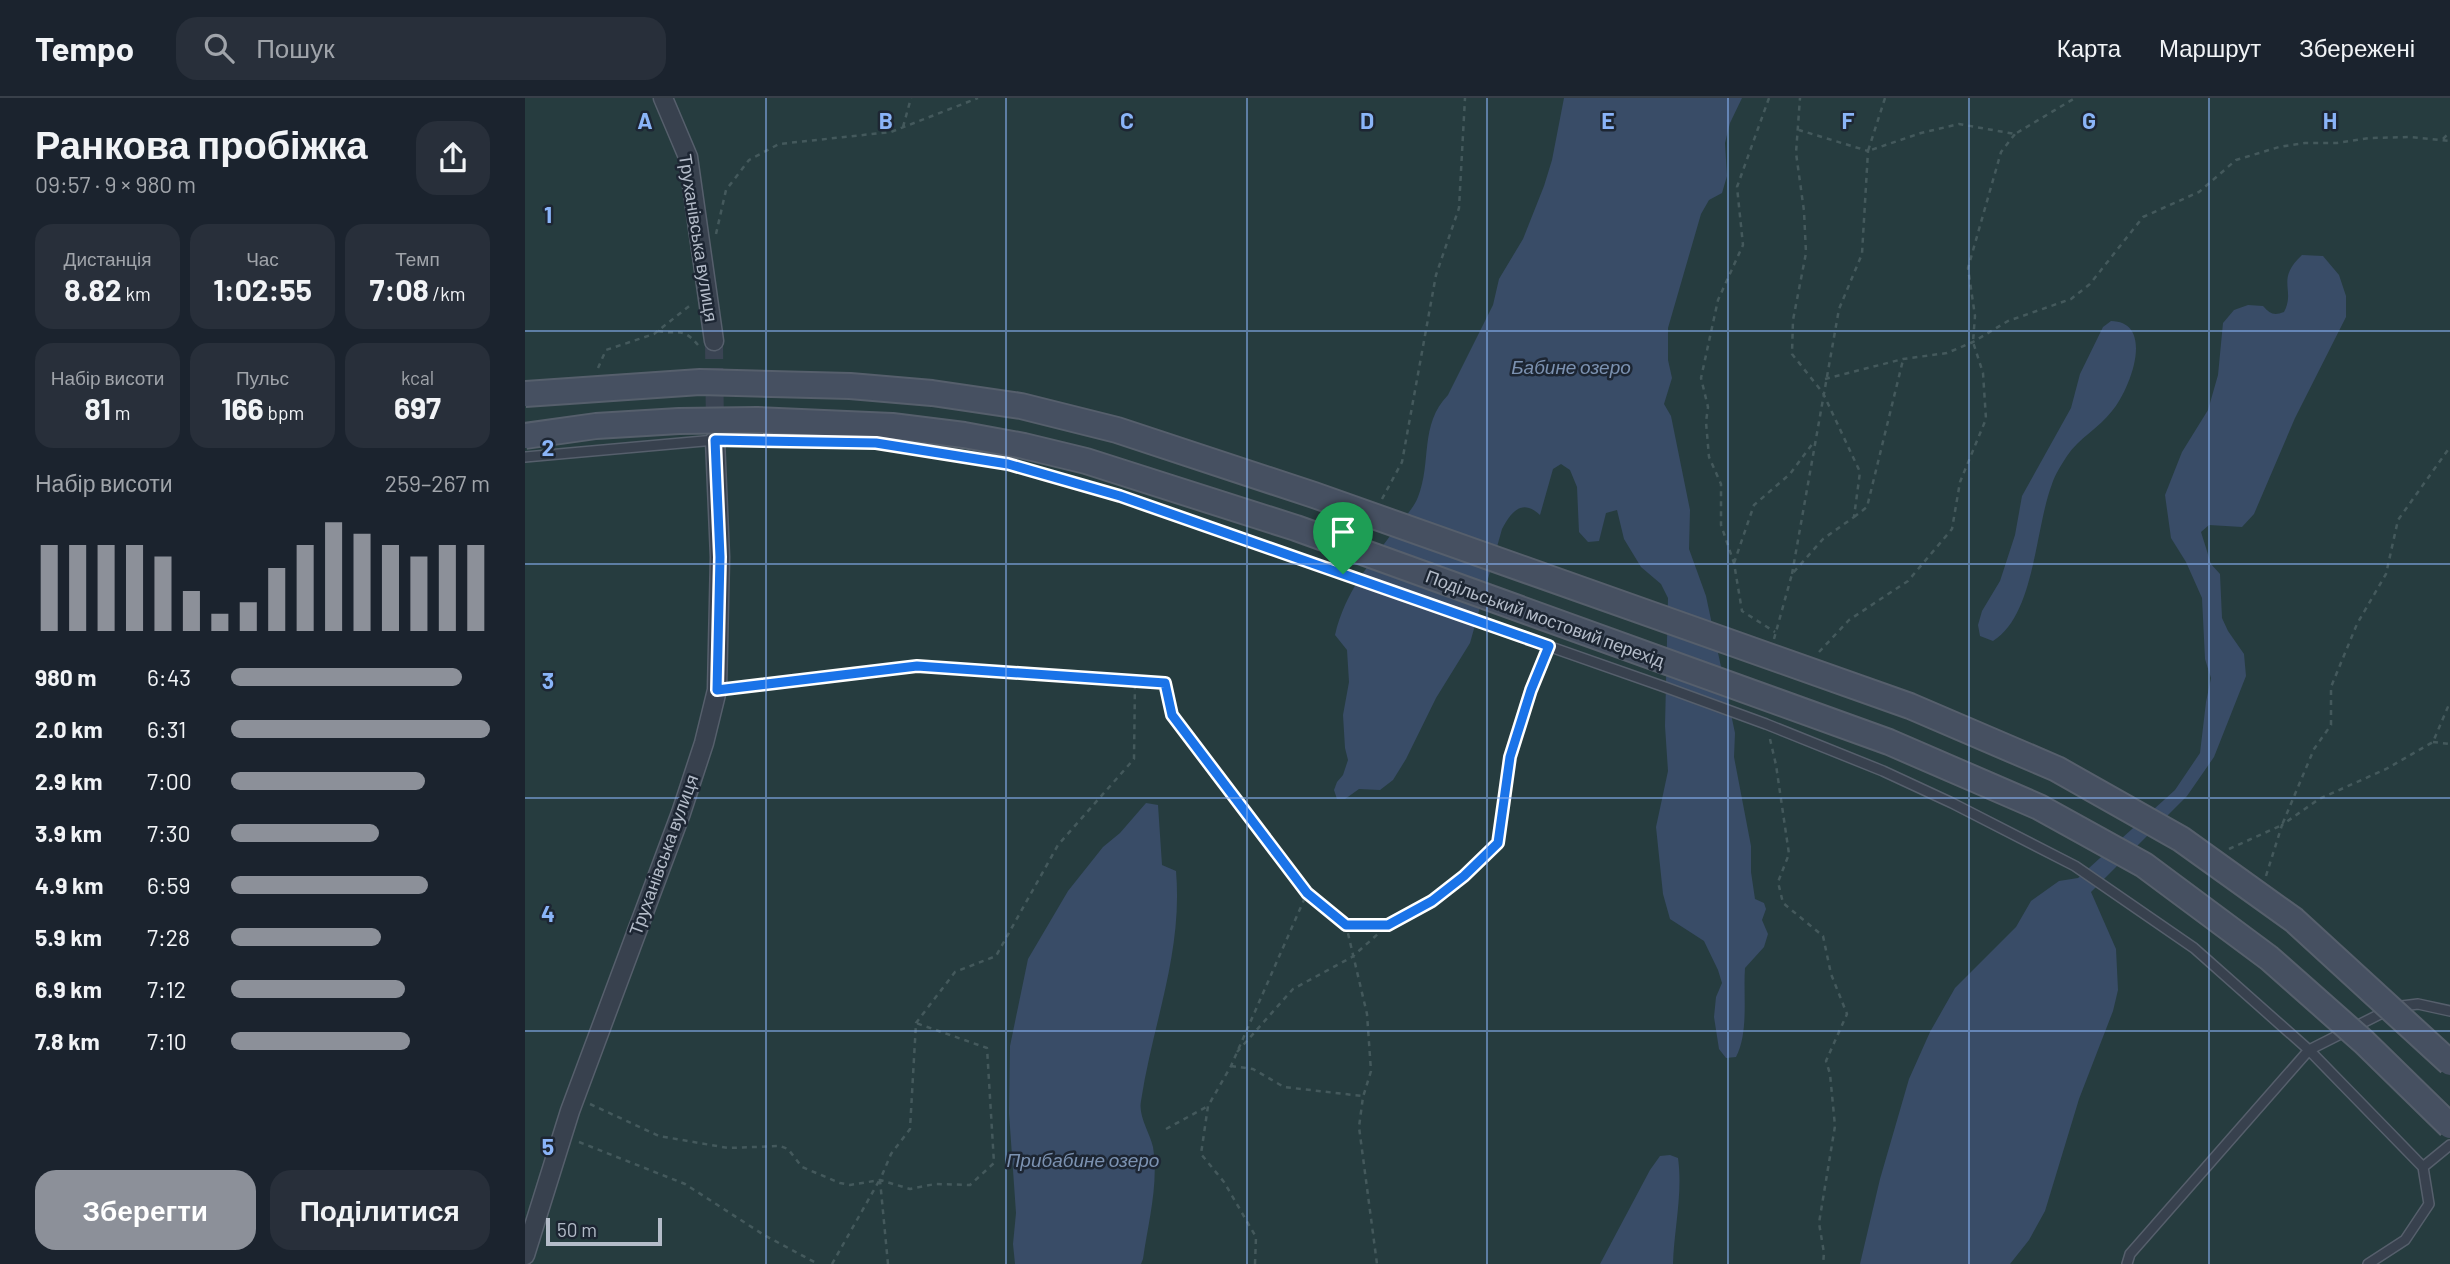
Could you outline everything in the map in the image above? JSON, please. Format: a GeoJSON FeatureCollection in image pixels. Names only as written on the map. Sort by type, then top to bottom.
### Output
{"type":"FeatureCollection","features":[{"type":"Feature","properties":{"kind":"main road"},"geometry":{"type":"LineString","coordinates":[[525,394],[700,382],[850,386],[932,394],[1021,406],[1117,430],[1314,495],[1910,706],[2057,769],[2181,839],[2294,920],[2450,1063]]}},
{"type":"Feature","properties":{"kind":"main road","name":"Подільський мостовий перехід"},"geometry":{"type":"LineString","coordinates":[[525,436],[638,424],[757,420],[892,426],[964,435],[1086,461],[1309,533],[1889,742],[2039,807],[2144,865],[2269,958],[2364,1042],[2450,1126]]}},
{"type":"Feature","properties":{"kind":"street","name":"Труханівська вулиця"},"geometry":{"type":"LineString","coordinates":[[663,98],[688,157],[706,343]]}},
{"type":"Feature","properties":{"kind":"street","name":"Труханівська вулиця"},"geometry":{"type":"LineString","coordinates":[[525,1255],[575,1095],[681,813],[704,743],[717,690],[720,557],[715,440]]}},
{"type":"Feature","properties":{"kind":"lane"},"geometry":{"type":"LineString","coordinates":[[525,457],[715,440],[876,443],[1008,464],[1120,496],[1662,685],[1766,724],[1941,798],[2075,866],[2195,948],[2309,1051],[2423,1167],[2428,1204],[2405,1240],[2368,1264]]}},
{"type":"Feature","properties":{"kind":"lane"},"geometry":{"type":"LineString","coordinates":[[2127,1264],[2130,1254],[2309,1051],[2394,1007],[2418,1004],[2450,1012]]}},
{"type":"Feature","properties":{"kind":"lane"},"geometry":{"type":"LineString","coordinates":[[2423,1167],[2450,1145]]}},
{"type":"Feature","properties":{"kind":"path"},"geometry":{"type":"LineString","coordinates":[[903,127],[911,98]]}},
{"type":"Feature","properties":{"kind":"path"},"geometry":{"type":"LineString","coordinates":[[715,242],[726,191],[748,160],[779,144],[891,132],[978,98]]}},
{"type":"Feature","properties":{"kind":"path"},"geometry":{"type":"LineString","coordinates":[[1378,507],[1402,462],[1436,275],[1459,208],[1465,98]]}},
{"type":"Feature","properties":{"kind":"path"},"geometry":{"type":"LineString","coordinates":[[1769,98],[1737,187],[1743,245],[1718,300],[1701,378],[1708,407],[1706,422],[1709,457],[1721,484],[1721,525],[1734,563],[1742,611],[1775,632]]}},
{"type":"Feature","properties":{"kind":"path"},"geometry":{"type":"LineString","coordinates":[[1800,98],[1797,153],[1806,253],[1793,320],[1792,354],[1823,393],[1860,472],[1854,517]]}},
{"type":"Feature","properties":{"kind":"path"},"geometry":{"type":"LineString","coordinates":[[1774,645],[1775,632],[1792,574],[1839,309],[1862,254],[1868,151],[1885,98]]}},
{"type":"Feature","properties":{"kind":"path"},"geometry":{"type":"LineString","coordinates":[[1815,656],[1849,620],[1908,581],[1952,529],[1960,482],[1986,419],[1983,373],[1973,342],[1975,316],[1968,268],[2001,152],[2015,134],[2075,98]]}},
{"type":"Feature","properties":{"kind":"path"},"geometry":{"type":"LineString","coordinates":[[1799,130],[1868,151],[1921,133],[1959,124],[2015,134]]}},
{"type":"Feature","properties":{"kind":"path"},"geometry":{"type":"LineString","coordinates":[[2443,139],[2450,131]]}},
{"type":"Feature","properties":{"kind":"path"},"geometry":{"type":"LineString","coordinates":[[1825,379],[1903,359],[1947,353],[1973,342],[2008,321],[2071,299],[2090,285],[2143,216],[2200,192],[2236,160],[2279,147],[2305,143],[2337,143],[2369,138],[2450,141]]}},
{"type":"Feature","properties":{"kind":"path"},"geometry":{"type":"LineString","coordinates":[[658,331],[683,331],[706,343]]}},
{"type":"Feature","properties":{"kind":"path"},"geometry":{"type":"LineString","coordinates":[[1792,574],[1823,539],[1867,507],[1903,359]]}},
{"type":"Feature","properties":{"kind":"path"},"geometry":{"type":"LineString","coordinates":[[1734,563],[1755,505],[1790,474],[1815,441]]}},
{"type":"Feature","properties":{"kind":"path"},"geometry":{"type":"LineString","coordinates":[[2266,875],[2282,825],[2313,749],[2331,725],[2331,687],[2357,624],[2386,574],[2398,520],[2450,447]]}},
{"type":"Feature","properties":{"kind":"path"},"geometry":{"type":"LineString","coordinates":[[1234,1055],[1293,989],[1352,957],[1388,925],[1432,901],[1464,876],[1498,843],[1510,757],[1531,690],[1549,646]]}},
{"type":"Feature","properties":{"kind":"path"},"geometry":{"type":"LineString","coordinates":[[717,690],[917,666],[1165,683],[1172,715],[1307,893],[1346,925],[1388,925]]}},
{"type":"Feature","properties":{"kind":"path"},"geometry":{"type":"LineString","coordinates":[[832,1264],[880,1180],[891,1154],[910,1129],[916,1023],[955,972],[996,956],[1058,845],[1134,759],[1135,681]]}},
{"type":"Feature","properties":{"kind":"path"},"geometry":{"type":"LineString","coordinates":[[2433,742],[2450,702]]}},
{"type":"Feature","properties":{"kind":"path"},"geometry":{"type":"LineString","coordinates":[[1766,724],[1776,765],[1789,853],[1779,882],[1783,903],[1823,936],[1831,974],[1847,1014],[1826,1060],[1835,1126],[1819,1223],[1825,1254],[1823,1264]]}},
{"type":"Feature","properties":{"kind":"path"},"geometry":{"type":"LineString","coordinates":[[2282,825],[2319,799],[2386,769],[2433,742],[2450,744]]}},
{"type":"Feature","properties":{"kind":"path"},"geometry":{"type":"LineString","coordinates":[[1255,1264],[1256,1237],[1224,1182],[1201,1154],[1208,1106],[1231,1066],[1307,893]]}},
{"type":"Feature","properties":{"kind":"path"},"geometry":{"type":"LineString","coordinates":[[1346,925],[1367,1014],[1371,1071],[1363,1097],[1359,1127],[1377,1264]]}},
{"type":"Feature","properties":{"kind":"path"},"geometry":{"type":"LineString","coordinates":[[575,1095],[659,1136],[728,1148],[780,1146],[788,1149],[802,1167],[839,1183],[850,1185],[880,1180],[910,1189],[935,1184],[970,1185],[994,1163],[987,1048],[916,1023]]}},
{"type":"Feature","properties":{"kind":"path"},"geometry":{"type":"LineString","coordinates":[[1231,1066],[1252,1069],[1284,1087],[1363,1097]]}},
{"type":"Feature","properties":{"kind":"path"},"geometry":{"type":"LineString","coordinates":[[1166,1129],[1208,1106]]}},
{"type":"Feature","properties":{"kind":"path"},"geometry":{"type":"LineString","coordinates":[[562,1136],[685,1184],[764,1235],[818,1264]]}},
{"type":"Feature","properties":{"kind":"path"},"geometry":{"type":"LineString","coordinates":[[880,1180],[888,1264]]}},
{"type":"Feature","properties":{"kind":"green space"},"geometry":{"type":"Polygon","coordinates":[[[525,98],[2450,98],[2450,1264],[525,1264],[525,98]]]}},
{"type":"Feature","properties":{"kind":"water","name":"Бабине озеро"},"geometry":{"type":"Polygon","coordinates":[[[1564,98],[1742,98],[1730,123],[1725,143],[1727,176],[1722,193],[1709,200],[1701,214],[1668,328],[1668,360],[1672,378],[1664,404],[1671,416],[1690,510],[1689,549],[1706,596],[1735,733],[1734,757],[1751,846],[1755,899],[1764,903],[1766,909],[1762,920],[1768,934],[1764,947],[1745,968],[1743,1036],[1736,1057],[1726,1058],[1719,1049],[1714,1017],[1716,997],[1722,983],[1718,970],[1704,941],[1670,919],[1663,894],[1656,827],[1668,771],[1665,726],[1668,598],[1661,584],[1641,567],[1624,539],[1617,510],[1606,513],[1599,541],[1588,542],[1579,532],[1577,487],[1570,470],[1561,464],[1553,469],[1540,515],[1534,510],[1522,507],[1509,517],[1502,529],[1470,643],[1436,698],[1393,780],[1380,790],[1359,789],[1345,799],[1337,799],[1334,790],[1348,760],[1343,715],[1349,682],[1347,650],[1335,635],[1339,619],[1359,578],[1418,497],[1433,419],[1493,305],[1499,279],[1523,239],[1552,160],[1564,98]]]}},
{"type":"Feature","properties":{"kind":"water"},"geometry":{"type":"Polygon","coordinates":[[[2302,255],[2323,256],[2339,275],[2346,296],[2346,317],[2295,418],[2254,514],[2242,527],[2209,525],[2201,532],[2211,564],[2220,574],[2222,618],[2244,654],[2246,676],[2214,757],[2187,796],[2091,892],[2116,949],[2118,990],[2113,1011],[2079,1099],[2045,1211],[2029,1240],[2010,1264],[1860,1264],[1880,1179],[1909,1079],[1930,1032],[1955,988],[2016,927],[2031,901],[2059,881],[2078,878],[2175,790],[2200,753],[2211,678],[2205,659],[2202,598],[2186,562],[2171,538],[2165,495],[2182,452],[2208,410],[2218,375],[2223,323],[2234,310],[2248,305],[2263,306],[2272,314],[2284,312],[2288,297],[2289,271],[2302,255]]]}},
{"type":"Feature","properties":{"kind":"water"},"geometry":{"type":"Polygon","coordinates":[[[2111,321],[2125,324],[2133,333],[2136,344],[2135,358],[2126,388],[2107,417],[2072,450],[2055,477],[2046,502],[2026,592],[2018,612],[2007,629],[1993,641],[1980,636],[1978,625],[1982,611],[2000,581],[2015,535],[2022,496],[2071,408],[2080,374],[2103,327],[2111,321]]]}},
{"type":"Feature","properties":{"kind":"water","name":"Прибабине озеро"},"geometry":{"type":"Polygon","coordinates":[[[1146,803],[1158,805],[1162,865],[1176,871],[1177,901],[1166,987],[1141,1101],[1141,1113],[1153,1147],[1155,1175],[1143,1259],[1141,1264],[1015,1264],[1013,1244],[1016,1213],[1009,1113],[1010,1046],[1028,959],[1068,891],[1103,847],[1120,833],[1146,803]]]}},
{"type":"Feature","properties":{"kind":"water"},"geometry":{"type":"Polygon","coordinates":[[[1660,1156],[1678,1158],[1679,1171],[1673,1264],[1600,1264],[1650,1170],[1660,1156]]]}},
{"type":"Feature","properties":{"kind":"tunnel"},"geometry":{"type":"LineString","coordinates":[[714,341],[715,432]]}},
{"type":"Feature","properties":{"kind":"route"},"geometry":{"type":"LineString","coordinates":[[715,440],[876,443],[1008,464],[1120,496],[1343,574],[1549,646],[1531,690],[1510,757],[1498,843],[1464,876],[1432,901],[1388,925],[1346,925],[1307,893],[1172,715],[1165,683],[917,666],[717,690],[720,557],[715,440]]}}]}
